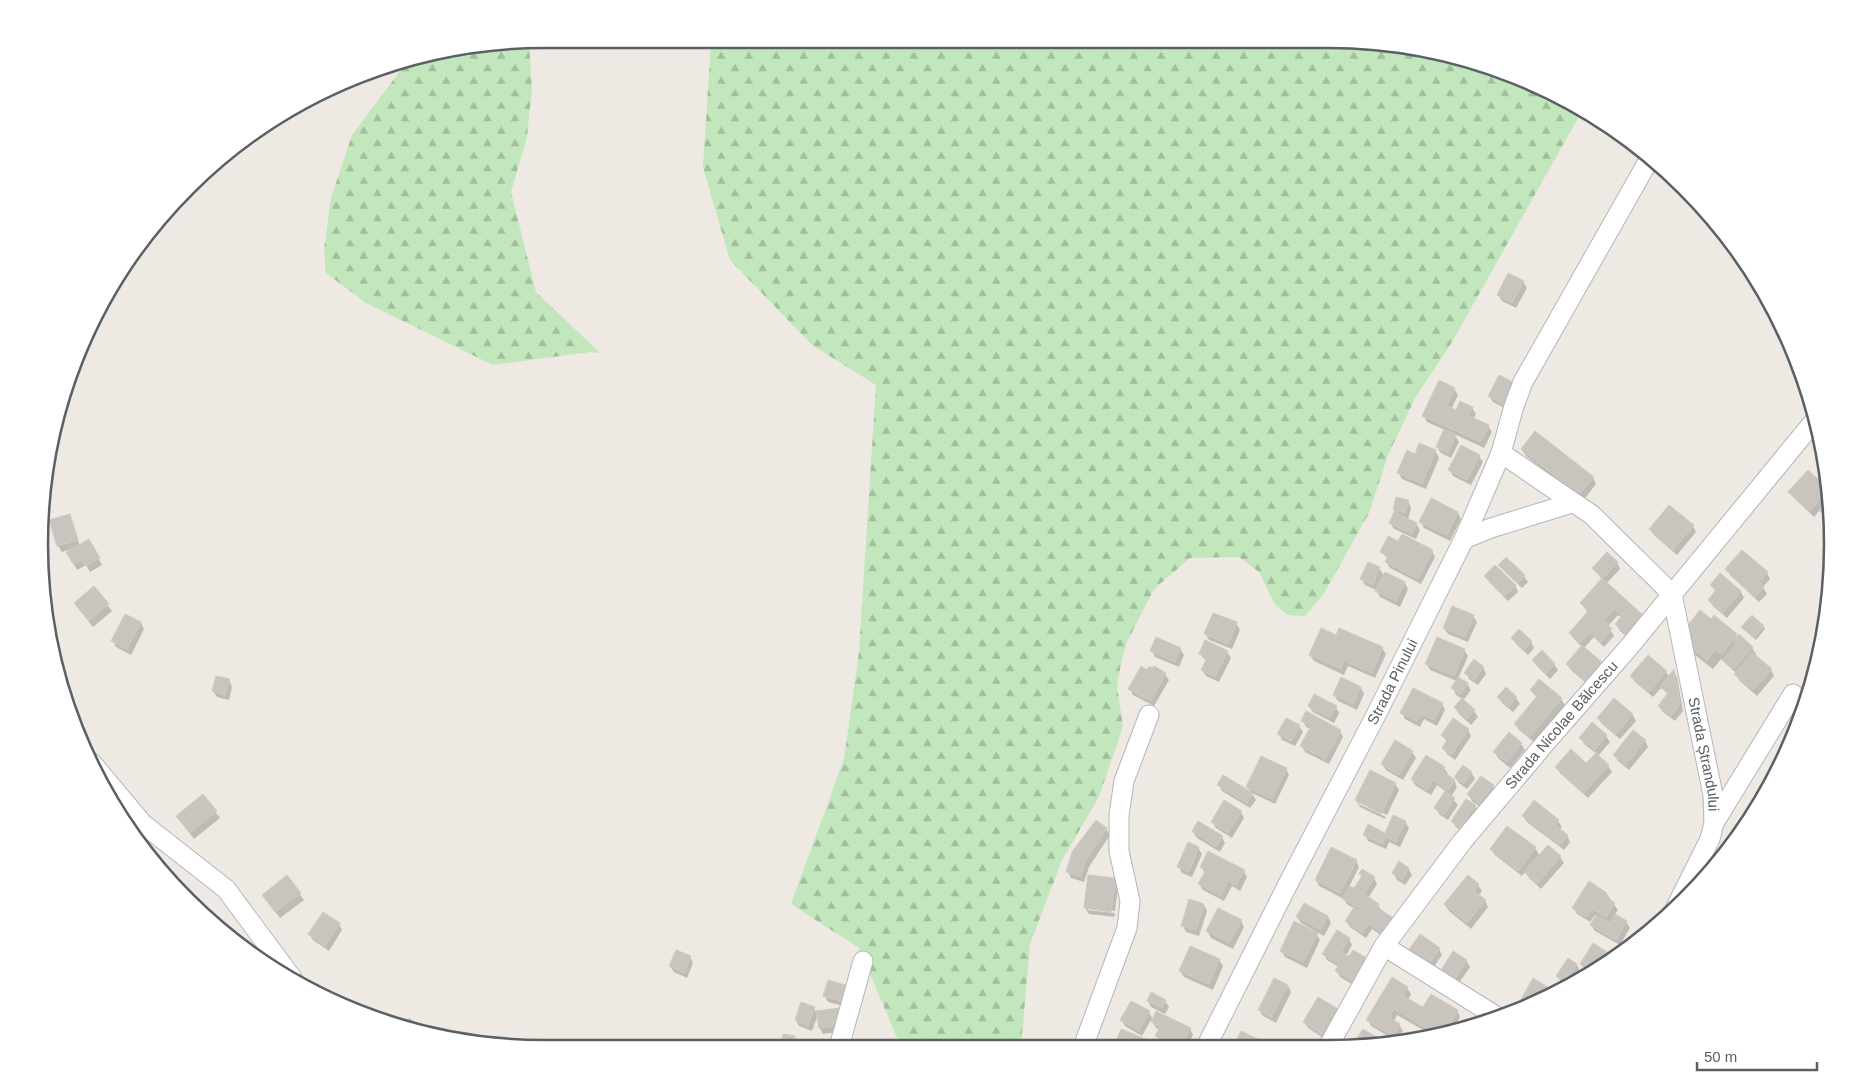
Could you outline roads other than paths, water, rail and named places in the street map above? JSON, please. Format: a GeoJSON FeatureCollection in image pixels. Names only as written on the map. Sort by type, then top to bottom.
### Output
{"type":"FeatureCollection","features":[{"type":"Feature","properties":{"kind":"street","name":"Strada Pinului"},"geometry":{"type":"LineString","coordinates":[[1210,1040],[1464,539],[1502,453],[1514,406],[1523,382],[1647,164]]}},
{"type":"Feature","properties":{"kind":"street","name":"Strada Nicolae Bălcescu"},"geometry":{"type":"LineString","coordinates":[[1332,1040],[1384,946],[1462,842],[1672,594],[1810,426]]}},
{"type":"Feature","properties":{"kind":"street"},"geometry":{"type":"LineString","coordinates":[[1502,453],[1592,516],[1672,594]]}},
{"type":"Feature","properties":{"kind":"street"},"geometry":{"type":"LineString","coordinates":[[1464,539],[1492,528],[1572,503]]}},
{"type":"Feature","properties":{"kind":"street","name":"Strada Ștrandului"},"geometry":{"type":"LineString","coordinates":[[1672,594],[1713,795],[1714,823],[1710,840],[1687,886]]}},
{"type":"Feature","properties":{"kind":"street"},"geometry":{"type":"LineString","coordinates":[[1714,823],[1793,694]]}},
{"type":"Feature","properties":{"kind":"street"},"geometry":{"type":"LineString","coordinates":[[1086,1040],[1127,928],[1130,901],[1119,851],[1119,815],[1124,781],[1149,715]]}},
{"type":"Feature","properties":{"kind":"street"},"geometry":{"type":"LineString","coordinates":[[111,785],[143,824],[226,888],[283,965]]}},
{"type":"Feature","properties":{"kind":"street"},"geometry":{"type":"LineString","coordinates":[[1384,946],[1490,1012]]}},
{"type":"Feature","properties":{"kind":"street"},"geometry":{"type":"LineString","coordinates":[[841,1040],[863,961]]}}]}
